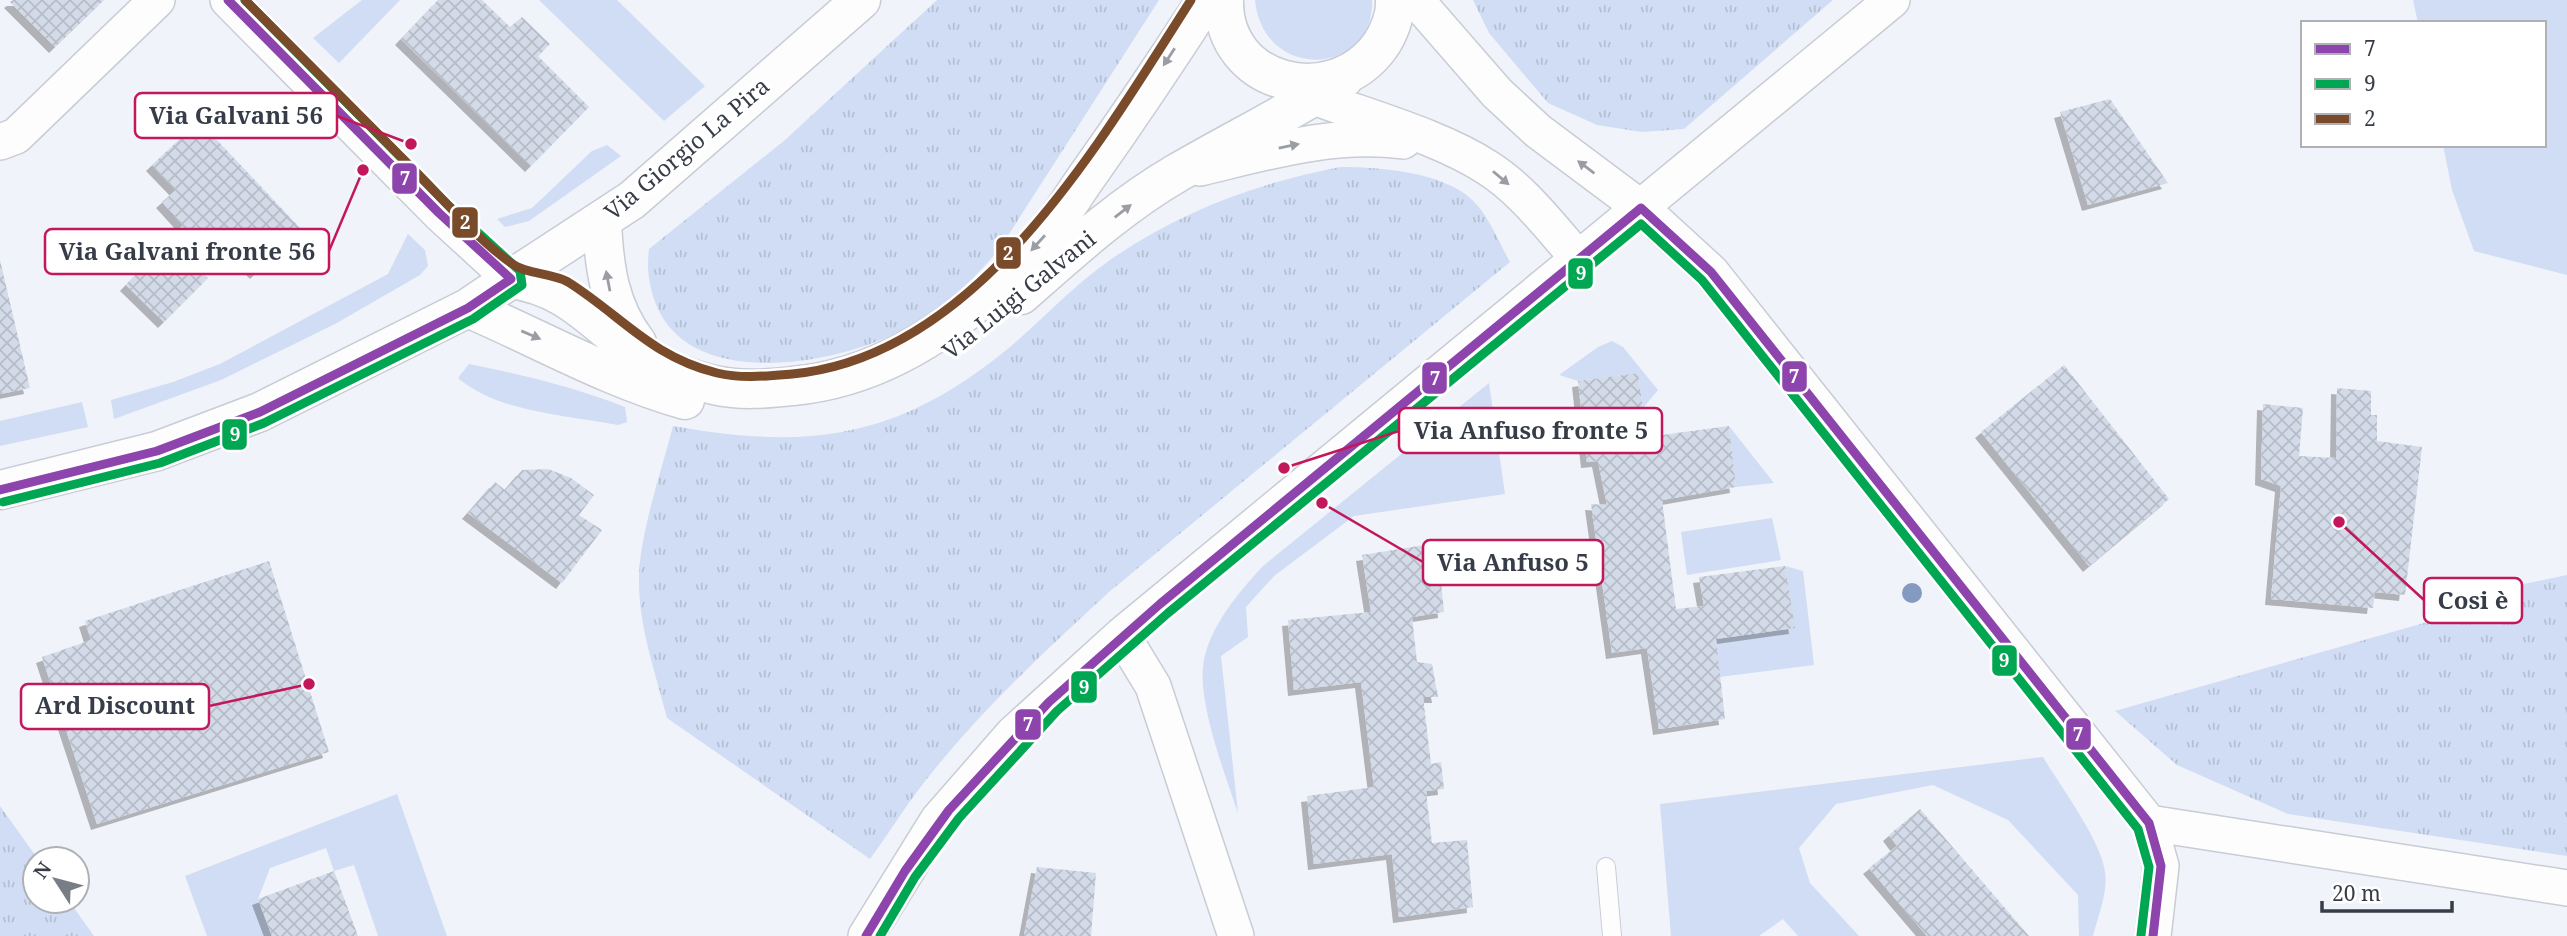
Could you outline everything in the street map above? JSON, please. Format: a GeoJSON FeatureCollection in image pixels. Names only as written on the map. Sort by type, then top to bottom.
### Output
{"type":"FeatureCollection","features":[{"type":"Feature","properties":{"kind":"main road","name":"Via Giorgio La Pira"},"geometry":{"type":"LineString","coordinates":[[0,490],[157,451],[260,412],[468,308],[632,200],[862,0]]}},
{"type":"Feature","properties":{"kind":"main road","name":"Via Luigi Galvani"},"geometry":{"type":"LineString","coordinates":[[511,279],[537,282],[559,292],[651,361],[715,385],[759,389],[815,384],[867,369],[909,351],[957,319],[1039,243],[1150,87],[1206,0]]}},
{"type":"Feature","properties":{"kind":"main road"},"geometry":{"type":"LineString","coordinates":[[1224,0],[1229,30],[1243,53],[1262,71],[1315,85]]}},
{"type":"Feature","properties":{"kind":"main road","name":"Via Luigi Galvani"},"geometry":{"type":"LineString","coordinates":[[468,308],[629,381],[694,402],[730,408],[788,407],[849,399],[939,360],[977,334],[1061,260],[1175,174],[1315,85],[1370,60],[1402,0]]}},
{"type":"Feature","properties":{"kind":"main road"},"geometry":{"type":"LineString","coordinates":[[602,222],[604,258],[612,297],[624,326],[651,361]]}},
{"type":"Feature","properties":{"kind":"street"},"geometry":{"type":"LineString","coordinates":[[0,142],[16,136],[157,0]]}},
{"type":"Feature","properties":{"kind":"street"},"geometry":{"type":"LineString","coordinates":[[228,0],[439,213],[511,279]]}},
{"type":"Feature","properties":{"kind":"street"},"geometry":{"type":"LineString","coordinates":[[1416,0],[1497,93],[1538,131],[1641,208],[1711,272],[2148,823],[2161,866],[2153,936]]}},
{"type":"Feature","properties":{"kind":"street"},"geometry":{"type":"LineString","coordinates":[[1447,0],[1497,93]]}},
{"type":"Feature","properties":{"kind":"street"},"geometry":{"type":"LineString","coordinates":[[866,936],[938,820],[1013,734],[1122,635],[1892,0]]}},
{"type":"Feature","properties":{"kind":"street"},"geometry":{"type":"LineString","coordinates":[[1315,85],[1488,167],[1519,194],[1579,259]]}},
{"type":"Feature","properties":{"kind":"street"},"geometry":{"type":"LineString","coordinates":[[1175,174],[1294,145],[1371,139],[1441,145]]}},
{"type":"Feature","properties":{"kind":"street"},"geometry":{"type":"LineString","coordinates":[[1122,635],[1153,686],[1236,936]]}},
{"type":"Feature","properties":{"kind":"street"},"geometry":{"type":"LineString","coordinates":[[2148,823],[2567,888]]}},
{"type":"Feature","properties":{"kind":"lane"},"geometry":{"type":"LineString","coordinates":[[1606,867],[1612,936]]}},
{"type":"Feature","properties":{"kind":"green space"},"geometry":{"type":"Polygon","coordinates":[[[362,0],[400,0],[339,63],[313,38],[362,0]]]}},
{"type":"Feature","properties":{"kind":"green space"},"geometry":{"type":"Polygon","coordinates":[[[539,0],[617,0],[705,86],[664,121],[539,0]]]}},
{"type":"Feature","properties":{"kind":"green space"},"geometry":{"type":"Polygon","coordinates":[[[937,0],[1159,0],[1000,248],[950,299],[920,320],[888,337],[860,348],[827,356],[791,362],[756,363],[722,358],[692,346],[668,326],[653,296],[648,272],[649,249],[785,140],[937,0]]]}},
{"type":"Feature","properties":{"kind":"green space"},"geometry":{"type":"Polygon","coordinates":[[[1255,0],[1372,0],[1368,25],[1356,44],[1338,55],[1318,60],[1296,57],[1277,46],[1262,27],[1255,0]]]}},
{"type":"Feature","properties":{"kind":"green space"},"geometry":{"type":"Polygon","coordinates":[[[1473,0],[1833,0],[1684,129],[1642,132],[1597,125],[1548,103],[1489,33],[1473,0]]]}},
{"type":"Feature","properties":{"kind":"green space"},"geometry":{"type":"Polygon","coordinates":[[[2413,0],[2567,0],[2567,275],[2474,251],[2452,190],[2443,147],[2546,147],[2546,21],[2418,21],[2413,0]]]}},
{"type":"Feature","properties":{"kind":"green space"},"geometry":{"type":"Polygon","coordinates":[[[607,145],[621,156],[529,221],[505,227],[497,219],[532,208],[592,151],[607,145]]]}},
{"type":"Feature","properties":{"kind":"green space"},"geometry":{"type":"Polygon","coordinates":[[[1340,167],[1394,170],[1451,186],[1478,206],[1510,262],[1085,614],[968,730],[919,790],[870,859],[667,718],[645,634],[639,582],[646,525],[673,426],[723,434],[811,436],[852,430],[891,419],[970,378],[1010,347],[1097,270],[1164,227],[1220,201],[1249,191],[1340,167]]]}},
{"type":"Feature","properties":{"kind":"green space"},"geometry":{"type":"Polygon","coordinates":[[[408,234],[425,250],[428,266],[420,275],[335,324],[221,380],[114,419],[111,400],[173,382],[220,364],[388,274],[408,234]]]}},
{"type":"Feature","properties":{"kind":"green space"},"geometry":{"type":"Polygon","coordinates":[[[1612,341],[1623,347],[1658,390],[1643,408],[1638,373],[1578,381],[1559,375],[1598,347],[1612,341]]]}},
{"type":"Feature","properties":{"kind":"green space"},"geometry":{"type":"Polygon","coordinates":[[[469,364],[587,393],[625,407],[627,422],[618,425],[556,415],[493,399],[458,378],[469,364]]]}},
{"type":"Feature","properties":{"kind":"green space"},"geometry":{"type":"Polygon","coordinates":[[[1489,383],[1505,494],[1354,516],[1274,576],[1246,607],[1248,637],[1221,656],[1238,813],[1214,740],[1205,701],[1203,667],[1217,625],[1263,566],[1489,383]]]}},
{"type":"Feature","properties":{"kind":"green space"},"geometry":{"type":"Polygon","coordinates":[[[82,402],[88,427],[0,446],[0,421],[82,402]]]}},
{"type":"Feature","properties":{"kind":"green space"},"geometry":{"type":"Polygon","coordinates":[[[1729,426],[1774,483],[1736,487],[1729,426]]]}},
{"type":"Feature","properties":{"kind":"green space"},"geometry":{"type":"Polygon","coordinates":[[[1772,518],[1781,560],[1687,575],[1681,532],[1772,518]]]}},
{"type":"Feature","properties":{"kind":"green space"},"geometry":{"type":"Polygon","coordinates":[[[1785,566],[1803,571],[1814,665],[1720,677],[1716,639],[1794,628],[1785,566]]]}},
{"type":"Feature","properties":{"kind":"green space"},"geometry":{"type":"Polygon","coordinates":[[[2567,575],[2567,856],[2288,814],[2177,765],[2115,711],[2494,603],[2495,590],[2567,575]]]}},
{"type":"Feature","properties":{"kind":"green space"},"geometry":{"type":"Polygon","coordinates":[[[2043,757],[2079,813],[2102,860],[2105,888],[2093,936],[2079,936],[2078,895],[2008,820],[1933,785],[1836,804],[1799,848],[1810,883],[1859,936],[1798,936],[1783,919],[1759,936],[1671,936],[1660,804],[2043,757]]]}},
{"type":"Feature","properties":{"kind":"green space"},"geometry":{"type":"Polygon","coordinates":[[[397,794],[447,936],[378,936],[354,865],[334,871],[326,848],[270,868],[258,899],[272,936],[207,936],[185,876],[397,794]]]}},
{"type":"Feature","properties":{"kind":"green space"},"geometry":{"type":"Polygon","coordinates":[[[0,806],[28,845],[21,845],[21,915],[79,915],[94,936],[0,936],[0,806]]]}},
{"type":"Feature","properties":{"kind":"building"},"geometry":{"type":"Polygon","coordinates":[[[104,0],[55,47],[10,2],[104,0]]]}},
{"type":"Feature","properties":{"kind":"building"},"geometry":{"type":"Polygon","coordinates":[[[438,0],[482,0],[510,27],[522,17],[550,44],[538,56],[589,107],[531,166],[401,39],[438,0]]]}},
{"type":"Feature","properties":{"kind":"building"},"geometry":{"type":"Polygon","coordinates":[[[2110,99],[2168,183],[2088,205],[2060,112],[2110,99]]]}},
{"type":"Feature","properties":{"kind":"building"},"geometry":{"type":"Polygon","coordinates":[[[199,121],[302,230],[256,273],[228,245],[201,273],[208,278],[164,322],[126,285],[183,225],[162,202],[176,190],[152,165],[199,121]]]}},
{"type":"Feature","properties":{"kind":"building"},"geometry":{"type":"Polygon","coordinates":[[[0,260],[30,388],[0,394],[0,260]]]}},
{"type":"Feature","properties":{"kind":"building"},"geometry":{"type":"Polygon","coordinates":[[[2064,365],[2169,499],[2089,566],[1981,432],[2064,365]]]}},
{"type":"Feature","properties":{"kind":"building"},"geometry":{"type":"Polygon","coordinates":[[[1638,373],[1647,437],[1729,426],[1736,487],[1662,500],[1676,609],[1704,606],[1699,577],[1785,566],[1795,628],[1716,639],[1725,719],[1659,729],[1647,648],[1612,653],[1591,504],[1607,505],[1598,461],[1587,462],[1578,381],[1638,373]]]}},
{"type":"Feature","properties":{"kind":"building"},"geometry":{"type":"Polygon","coordinates":[[[2337,388],[2371,391],[2371,415],[2377,415],[2377,441],[2422,447],[2405,595],[2375,592],[2373,608],[2271,599],[2281,486],[2261,479],[2263,404],[2303,408],[2299,456],[2336,458],[2337,388]]]}},
{"type":"Feature","properties":{"kind":"building"},"geometry":{"type":"Polygon","coordinates":[[[548,469],[571,478],[594,495],[579,515],[602,530],[562,583],[468,513],[495,482],[505,490],[522,470],[548,469]]]}},
{"type":"Feature","properties":{"kind":"building"},"geometry":{"type":"Polygon","coordinates":[[[1437,543],[1444,612],[1412,617],[1417,662],[1432,664],[1438,697],[1423,697],[1431,764],[1441,762],[1444,789],[1426,791],[1432,843],[1467,840],[1473,907],[1399,917],[1392,854],[1314,864],[1307,796],[1374,787],[1361,682],[1294,690],[1288,620],[1371,612],[1362,555],[1437,543]]]}},
{"type":"Feature","properties":{"kind":"building"},"geometry":{"type":"Polygon","coordinates":[[[269,561],[329,752],[97,824],[42,657],[91,640],[85,621],[269,561]]]}},
{"type":"Feature","properties":{"kind":"building"},"geometry":{"type":"Polygon","coordinates":[[[1920,809],[2029,936],[1927,936],[1869,868],[1897,846],[1889,835],[1920,809]]]}},
{"type":"Feature","properties":{"kind":"building"},"geometry":{"type":"Polygon","coordinates":[[[1037,867],[1096,873],[1091,936],[1024,936],[1037,867]]]}},
{"type":"Feature","properties":{"kind":"building"},"geometry":{"type":"Polygon","coordinates":[[[334,871],[358,936],[272,936],[258,899],[334,871]]]}},
{"type":"Feature","properties":{"kind":"transit line","name":"7"},"geometry":{"type":"LineString","coordinates":[[228,0],[439,213],[511,279]]}},
{"type":"Feature","properties":{"kind":"transit line","name":"9"},"geometry":{"type":"LineString","coordinates":[[3,502],[160,463],[264,423],[473,319],[522,285],[520,271],[447,204],[245,0]]}},
{"type":"Feature","properties":{"kind":"transit line","name":"2"},"geometry":{"type":"LineString","coordinates":[[245,0],[462,220],[514,265],[568,282],[655,346],[694,366],[717,373],[754,377],[792,374],[859,359],[920,328],[976,286],[1027,234],[1074,176],[1191,0]]}},
{"type":"Feature","properties":{"kind":"transit line","name":"7"},"geometry":{"type":"LineString","coordinates":[[1641,208],[1711,272],[2149,823],[2161,866],[2153,936]]}},
{"type":"Feature","properties":{"kind":"transit line","name":"7"},"geometry":{"type":"LineString","coordinates":[[866,936],[905,871],[949,810],[1049,702],[1160,604],[1641,208]]}},
{"type":"Feature","properties":{"kind":"transit line","name":"9"},"geometry":{"type":"LineString","coordinates":[[880,936],[915,877],[959,818],[1057,711],[1168,613],[1641,224],[1702,280],[2138,829],[2149,867],[2141,935]]}},
{"type":"Feature","properties":{"kind":"transit line","name":"7"},"geometry":{"type":"LineString","coordinates":[[0,490],[157,451],[260,412],[468,308],[511,279]]}},
{"type":"Feature","properties":{"kind":"place","name":"Via Galvani 56"},"geometry":{"type":"Point","coordinates":[411,144]}},
{"type":"Feature","properties":{"kind":"place","name":"Via Galvani fronte 56"},"geometry":{"type":"Point","coordinates":[363,170]}},
{"type":"Feature","properties":{"kind":"place","name":"Via Anfuso fronte 5"},"geometry":{"type":"Point","coordinates":[1284,468]}},
{"type":"Feature","properties":{"kind":"place","name":"Via Anfuso 5"},"geometry":{"type":"Point","coordinates":[1322,503]}},
{"type":"Feature","properties":{"kind":"place","name":"Cosi è"},"geometry":{"type":"Point","coordinates":[2339,522]}},
{"type":"Feature","properties":{"kind":"place","name":"Ard Discount"},"geometry":{"type":"Point","coordinates":[309,684]}}]}
